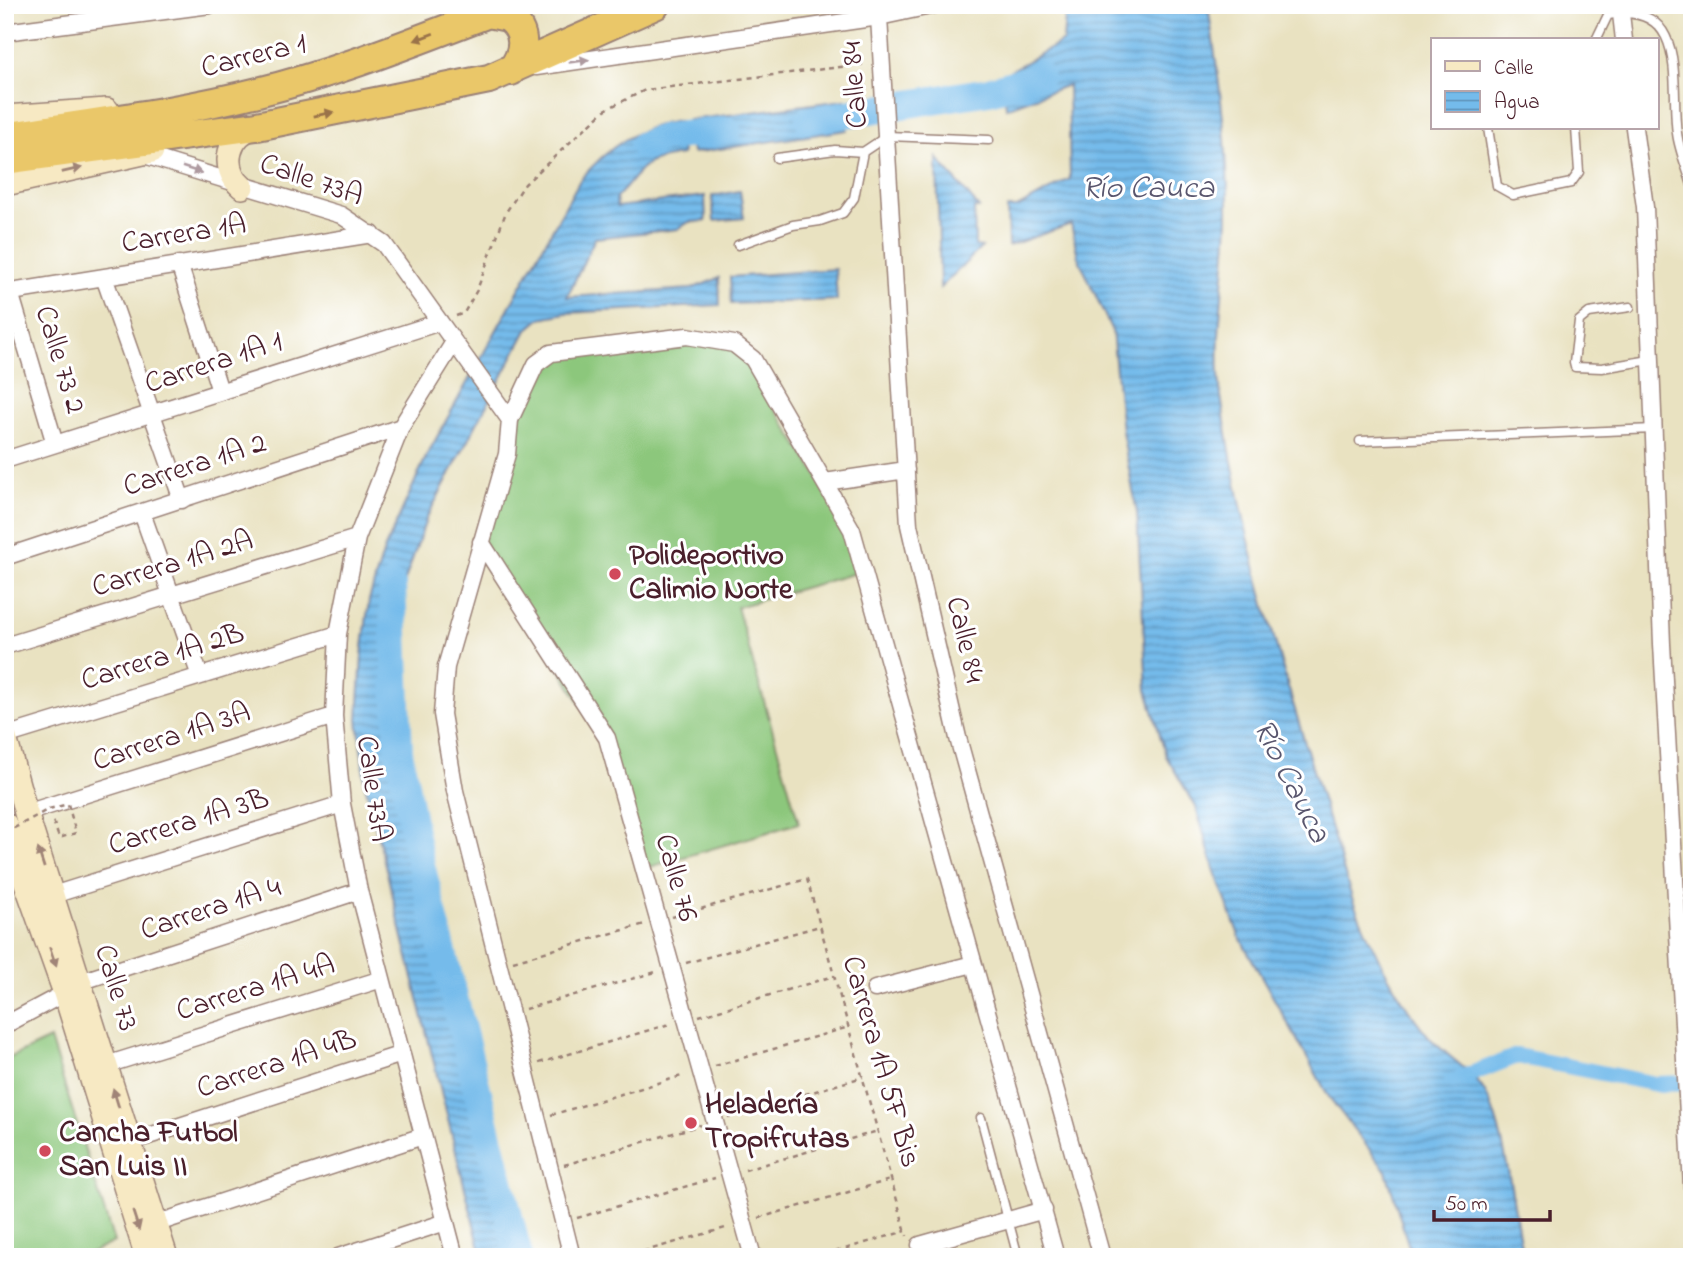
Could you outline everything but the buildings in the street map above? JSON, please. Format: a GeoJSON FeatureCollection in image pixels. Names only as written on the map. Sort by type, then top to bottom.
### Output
{"type":"FeatureCollection","features":[{"type":"Feature","properties":{"kind":"highway","name":"Carrera 1"},"geometry":{"type":"LineString","coordinates":[[5,137],[67,139],[257,127],[475,82],[511,71],[655,5]]}},
{"type":"Feature","properties":{"kind":"highway"},"geometry":{"type":"LineString","coordinates":[[624,20],[678,5]]}},
{"type":"Feature","properties":{"kind":"highway","name":"Carrera 1"},"geometry":{"type":"LineString","coordinates":[[5,160],[67,139],[330,72],[499,9]]}},
{"type":"Feature","properties":{"kind":"highway"},"geometry":{"type":"LineString","coordinates":[[499,9],[521,33],[523,52],[511,71]]}},
{"type":"Feature","properties":{"kind":"main road"},"geometry":{"type":"LineString","coordinates":[[5,117],[190,107]]}},
{"type":"Feature","properties":{"kind":"main road"},"geometry":{"type":"LineString","coordinates":[[5,184],[257,127]]}},
{"type":"Feature","properties":{"kind":"main road"},"geometry":{"type":"LineString","coordinates":[[242,187],[232,176],[228,155],[238,136],[257,127]]}},
{"type":"Feature","properties":{"kind":"main road","name":"Calle 73"},"geometry":{"type":"LineString","coordinates":[[5,737],[53,895],[72,988],[148,1257]]}},
{"type":"Feature","properties":{"kind":"main road","name":"Calle 73"},"geometry":{"type":"LineString","coordinates":[[5,824],[106,1065],[166,1257]]}},
{"type":"Feature","properties":{"kind":"street"},"geometry":{"type":"LineString","coordinates":[[5,32],[210,5]]}},
{"type":"Feature","properties":{"kind":"street","name":"Carrera 1"},"geometry":{"type":"LineString","coordinates":[[511,71],[879,17],[935,5]]}},
{"type":"Feature","properties":{"kind":"street"},"geometry":{"type":"LineString","coordinates":[[1620,8],[1624,38]]}},
{"type":"Feature","properties":{"kind":"street","name":"Calle 84"},"geometry":{"type":"LineString","coordinates":[[879,17],[909,525],[958,738],[1102,1257]]}},
{"type":"Feature","properties":{"kind":"street"},"geometry":{"type":"LineString","coordinates":[[1634,130],[1645,207],[1650,360],[1692,1187]]}},
{"type":"Feature","properties":{"kind":"street","name":"Calle 73A"},"geometry":{"type":"LineString","coordinates":[[141,154],[341,215],[372,234],[384,244],[510,421]]}},
{"type":"Feature","properties":{"kind":"street","name":"Carrera 1A"},"geometry":{"type":"LineString","coordinates":[[7,293],[372,234]]}},
{"type":"Feature","properties":{"kind":"street"},"geometry":{"type":"LineString","coordinates":[[179,264],[220,391]]}},
{"type":"Feature","properties":{"kind":"street"},"geometry":{"type":"LineString","coordinates":[[104,277],[182,500]]}},
{"type":"Feature","properties":{"kind":"street","name":"Calle 73 2"},"geometry":{"type":"LineString","coordinates":[[7,293],[55,444]]}},
{"type":"Feature","properties":{"kind":"street","name":"Carrera 1A 1"},"geometry":{"type":"LineString","coordinates":[[5,460],[440,322]]}},
{"type":"Feature","properties":{"kind":"street"},"geometry":{"type":"LineString","coordinates":[[572,1257],[455,791],[442,714],[448,656],[507,454],[510,421],[536,365],[551,353],[687,337],[734,344],[753,359],[766,376],[852,530],[1056,1257]]}},
{"type":"Feature","properties":{"kind":"street","name":"Calle 73A"},"geometry":{"type":"LineString","coordinates":[[454,342],[401,427],[357,538],[338,634],[334,716],[342,804],[359,891],[455,1257]]}},
{"type":"Feature","properties":{"kind":"street","name":"Carrera 1A 2"},"geometry":{"type":"LineString","coordinates":[[5,558],[401,427]]}},
{"type":"Feature","properties":{"kind":"street"},"geometry":{"type":"LineString","coordinates":[[825,482],[906,470]]}},
{"type":"Feature","properties":{"kind":"street"},"geometry":{"type":"LineString","coordinates":[[142,513],[200,676]]}},
{"type":"Feature","properties":{"kind":"street","name":"Carrera 1A 2A"},"geometry":{"type":"LineString","coordinates":[[5,646],[357,538]]}},
{"type":"Feature","properties":{"kind":"street","name":"Calle 76"},"geometry":{"type":"LineString","coordinates":[[481,542],[607,738],[753,1257]]}},
{"type":"Feature","properties":{"kind":"street","name":"Carrera 1A 2B"},"geometry":{"type":"LineString","coordinates":[[5,737],[338,634]]}},
{"type":"Feature","properties":{"kind":"street","name":"Carrera 1A 3A"},"geometry":{"type":"LineString","coordinates":[[26,813],[334,716]]}},
{"type":"Feature","properties":{"kind":"street","name":"Carrera 1A 3B"},"geometry":{"type":"LineString","coordinates":[[53,895],[342,804]]}},
{"type":"Feature","properties":{"kind":"street","name":"Carrera 1A 4"},"geometry":{"type":"LineString","coordinates":[[5,1025],[72,988],[359,891]]}},
{"type":"Feature","properties":{"kind":"street"},"geometry":{"type":"LineString","coordinates":[[875,989],[973,964]]}},
{"type":"Feature","properties":{"kind":"street","name":"Carrera 1A 4A"},"geometry":{"type":"LineString","coordinates":[[106,1065],[382,979]]}},
{"type":"Feature","properties":{"kind":"street","name":"Carrera 1A 4B"},"geometry":{"type":"LineString","coordinates":[[130,1142],[402,1054]]}},
{"type":"Feature","properties":{"kind":"street"},"geometry":{"type":"LineString","coordinates":[[155,1224],[424,1136]]}},
{"type":"Feature","properties":{"kind":"street"},"geometry":{"type":"LineString","coordinates":[[915,1244],[1044,1210]]}},
{"type":"Feature","properties":{"kind":"street"},"geometry":{"type":"LineString","coordinates":[[338,1257],[446,1222]]}},
{"type":"Feature","properties":{"kind":"lane"},"geometry":{"type":"LineString","coordinates":[[1597,38],[1608,15],[1620,8],[1646,12],[1664,23],[1674,48],[1677,134],[1692,185]]}},
{"type":"Feature","properties":{"kind":"lane"},"geometry":{"type":"LineString","coordinates":[[1488,130],[1497,186],[1513,195],[1571,183],[1579,172],[1576,130]]}},
{"type":"Feature","properties":{"kind":"lane"},"geometry":{"type":"LineString","coordinates":[[777,158],[835,150],[863,152],[887,136],[989,141]]}},
{"type":"Feature","properties":{"kind":"lane"},"geometry":{"type":"LineString","coordinates":[[738,245],[793,225],[820,221],[843,213],[854,198],[863,152]]}},
{"type":"Feature","properties":{"kind":"lane"},"geometry":{"type":"LineString","coordinates":[[1630,307],[1589,313],[1579,321],[1575,366],[1594,368],[1650,360]]}},
{"type":"Feature","properties":{"kind":"lane"},"geometry":{"type":"LineString","coordinates":[[1360,441],[1654,429]]}},
{"type":"Feature","properties":{"kind":"lane"},"geometry":{"type":"LineString","coordinates":[[981,1118],[1018,1257]]}},
{"type":"Feature","properties":{"kind":"path"},"geometry":{"type":"LineString","coordinates":[[440,322],[464,313],[477,290],[506,212],[525,184],[605,110],[645,90],[883,62]]}},
{"type":"Feature","properties":{"kind":"path"},"geometry":{"type":"LineString","coordinates":[[5,833],[49,809],[68,804],[76,833],[59,838],[52,818]]}},
{"type":"Feature","properties":{"kind":"path","name":"Carrera 1A 5F Bis"},"geometry":{"type":"LineString","coordinates":[[658,921],[807,879],[906,1231],[915,1244]]}},
{"type":"Feature","properties":{"kind":"path"},"geometry":{"type":"LineString","coordinates":[[513,961],[658,921]]}},
{"type":"Feature","properties":{"kind":"path"},"geometry":{"type":"LineString","coordinates":[[817,1257],[906,1231]]}},
{"type":"Feature","properties":{"kind":"green space","name":"Polideportivo Calimio Norte"},"geometry":{"type":"Polygon","coordinates":[[[662,338],[734,344],[852,530],[863,571],[737,607],[799,823],[643,869],[613,756],[481,542],[510,437],[544,357],[662,338]]]}},
{"type":"Feature","properties":{"kind":"green space","name":"Cancha Futbol San Luis II"},"geometry":{"type":"Polygon","coordinates":[[[50,1039],[114,1242],[83,1257],[5,1257],[5,1060],[50,1039]]]}},
{"type":"Feature","properties":{"kind":"water","name":"Río Cauca"},"geometry":{"type":"Polygon","coordinates":[[[1066,5],[1208,5],[1222,110],[1228,189],[1219,351],[1221,396],[1260,586],[1352,898],[1376,953],[1417,1022],[1437,1045],[1474,1078],[1486,1094],[1504,1151],[1523,1257],[1412,1257],[1386,1171],[1329,1097],[1240,938],[1214,869],[1196,807],[1166,756],[1147,690],[1137,513],[1122,431],[1112,331],[1078,257],[1071,224],[1008,246],[1007,208],[1017,208],[1070,179],[1068,85],[1006,108],[1003,75],[1063,41],[1066,5]]]}},
{"type":"Feature","properties":{"kind":"water"},"geometry":{"type":"Polygon","coordinates":[[[845,100],[847,130],[692,153],[688,120],[845,100]]]}},
{"type":"Feature","properties":{"kind":"water"},"geometry":{"type":"Polygon","coordinates":[[[678,121],[682,155],[655,160],[642,168],[616,198],[617,207],[705,196],[706,221],[689,222],[678,229],[595,238],[567,297],[691,289],[719,278],[720,305],[566,313],[541,318],[527,330],[427,517],[396,606],[385,719],[392,779],[510,1257],[482,1257],[365,784],[358,719],[369,600],[384,550],[427,455],[580,180],[601,158],[623,141],[649,128],[678,121]]]}},
{"type":"Feature","properties":{"kind":"water"},"geometry":{"type":"Polygon","coordinates":[[[937,158],[979,208],[974,208],[975,246],[982,247],[940,288],[937,158]]]}},
{"type":"Feature","properties":{"kind":"water"},"geometry":{"type":"Polygon","coordinates":[[[740,191],[744,218],[714,221],[712,196],[740,191]]]}},
{"type":"Feature","properties":{"kind":"water"},"geometry":{"type":"Polygon","coordinates":[[[835,269],[837,300],[731,304],[730,277],[835,269]]]}},
{"type":"Feature","properties":{"kind":"waterway"},"geometry":{"type":"LineString","coordinates":[[809,120],[989,91],[1040,76]]}},
{"type":"Feature","properties":{"kind":"waterway"},"geometry":{"type":"LineString","coordinates":[[643,145],[666,137],[727,130]]}},
{"type":"Feature","properties":{"kind":"waterway"},"geometry":{"type":"LineString","coordinates":[[392,585],[399,752],[418,853],[519,1257]]}},
{"type":"Feature","properties":{"kind":"waterway"},"geometry":{"type":"LineString","coordinates":[[1453,1081],[1517,1056],[1656,1084],[1692,1083]]}},
{"type":"Feature","properties":{"kind":"place","name":"Polideportivo Calimio Norte"},"geometry":{"type":"Point","coordinates":[615,574]}},
{"type":"Feature","properties":{"kind":"place","name":"Heladería Tropifrutas"},"geometry":{"type":"Point","coordinates":[691,1123]}},
{"type":"Feature","properties":{"kind":"place","name":"Cancha Futbol San Luis II"},"geometry":{"type":"Point","coordinates":[45,1151]}}]}
